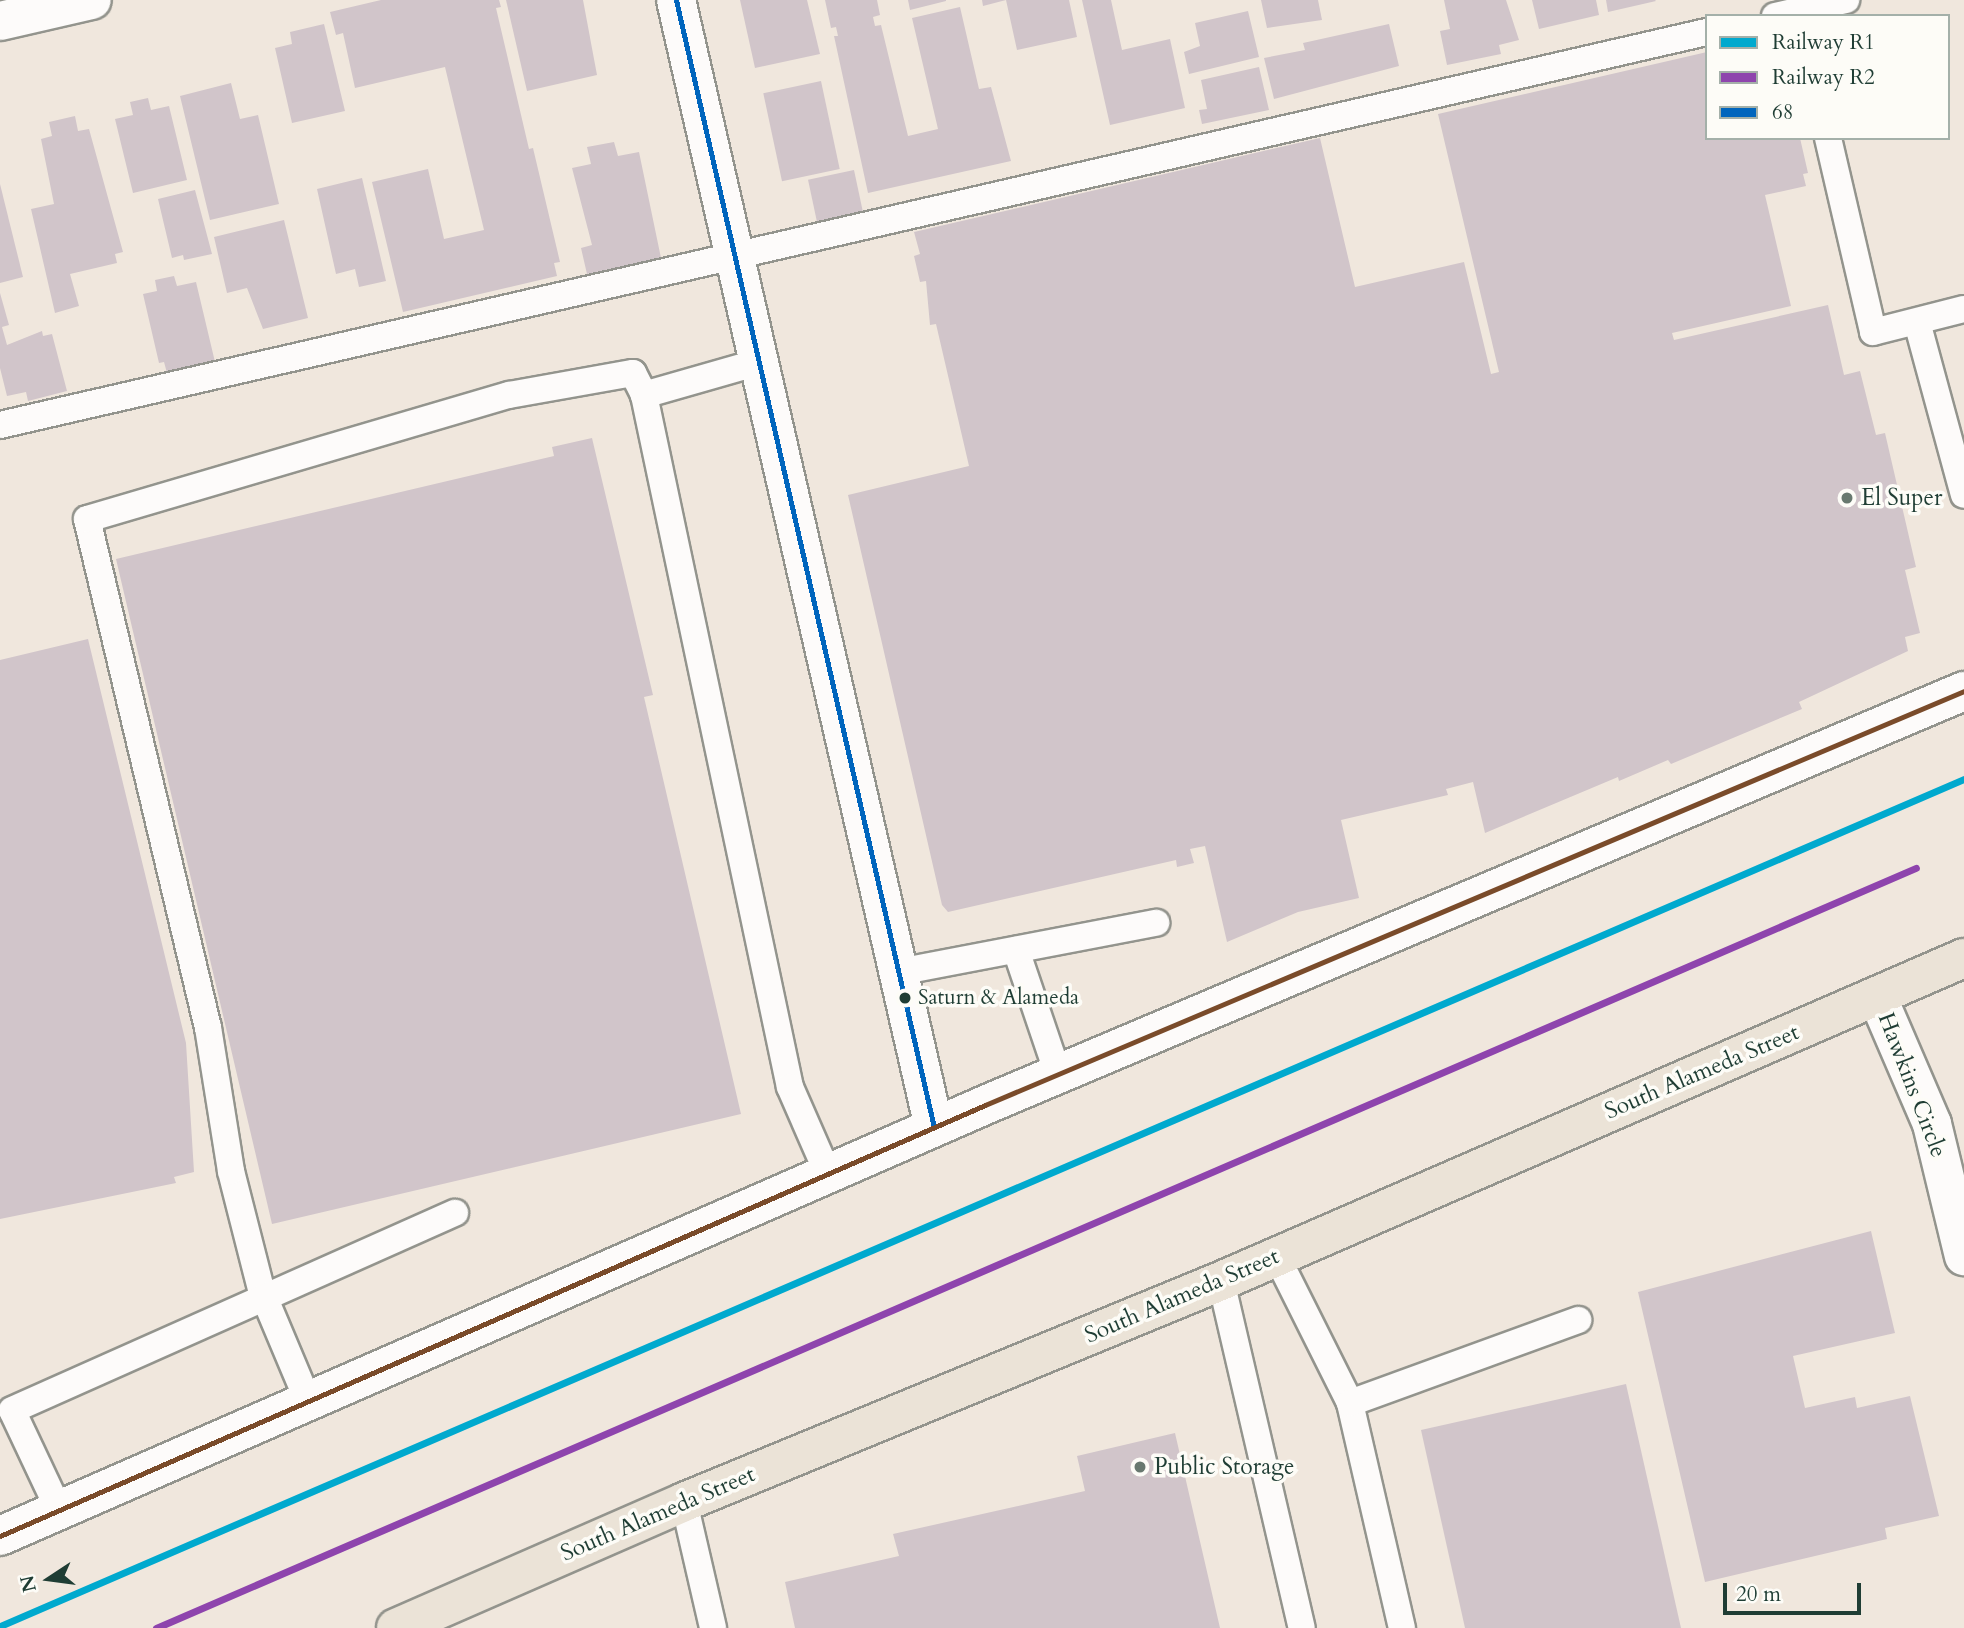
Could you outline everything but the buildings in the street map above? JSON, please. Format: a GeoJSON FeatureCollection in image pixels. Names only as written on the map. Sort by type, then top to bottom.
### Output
{"type":"FeatureCollection","features":[{"type":"Feature","properties":{"kind":"main road","name":"South Alameda Street"},"geometry":{"type":"LineString","coordinates":[[396,1628],[684,1502],[1221,1281],[1964,958]]}},
{"type":"Feature","properties":{"kind":"street"},"geometry":{"type":"LineString","coordinates":[[0,21],[92,0]]}},
{"type":"Feature","properties":{"kind":"street"},"geometry":{"type":"LineString","coordinates":[[676,0],[934,1128]]}},
{"type":"Feature","properties":{"kind":"street"},"geometry":{"type":"LineString","coordinates":[[0,1536],[1058,1074],[1964,691]]}},
{"type":"Feature","properties":{"kind":"street","name":"Hawkins Circle"},"geometry":{"type":"LineString","coordinates":[[1877,996],[1932,1124],[1964,1256]]}},
{"type":"Feature","properties":{"kind":"lane"},"geometry":{"type":"LineString","coordinates":[[1791,14],[1846,0]]}},
{"type":"Feature","properties":{"kind":"lane"},"geometry":{"type":"LineString","coordinates":[[0,425],[1705,32]]}},
{"type":"Feature","properties":{"kind":"lane"},"geometry":{"type":"LineString","coordinates":[[1828,140],[1873,332],[1964,309]]}},
{"type":"Feature","properties":{"kind":"lane"},"geometry":{"type":"LineString","coordinates":[[1917,321],[1964,495]]}},
{"type":"Feature","properties":{"kind":"lane"},"geometry":{"type":"LineString","coordinates":[[644,395],[759,362]]}},
{"type":"Feature","properties":{"kind":"lane"},"geometry":{"type":"LineString","coordinates":[[308,1401],[265,1300],[231,1171],[208,1028],[87,519],[509,395],[633,373],[644,395],[790,1087],[828,1174]]}},
{"type":"Feature","properties":{"kind":"lane"},"geometry":{"type":"LineString","coordinates":[[898,972],[1156,923]]}},
{"type":"Feature","properties":{"kind":"lane"},"geometry":{"type":"LineString","coordinates":[[1016,950],[1058,1074]]}},
{"type":"Feature","properties":{"kind":"lane"},"geometry":{"type":"LineString","coordinates":[[59,1510],[12,1410],[265,1300],[455,1213]]}},
{"type":"Feature","properties":{"kind":"lane"},"geometry":{"type":"LineString","coordinates":[[1277,1257],[1350,1403],[1402,1628]]}},
{"type":"Feature","properties":{"kind":"lane"},"geometry":{"type":"LineString","coordinates":[[1221,1281],[1302,1628]]}},
{"type":"Feature","properties":{"kind":"lane"},"geometry":{"type":"LineString","coordinates":[[1350,1403],[1578,1320]]}},
{"type":"Feature","properties":{"kind":"lane"},"geometry":{"type":"LineString","coordinates":[[684,1502],[713,1628]]}},
{"type":"Feature","properties":{"kind":"rail line","name":"R1"},"geometry":{"type":"LineString","coordinates":[[0,1626],[1964,779]]}},
{"type":"Feature","properties":{"kind":"rail line","name":"R2"},"geometry":{"type":"LineString","coordinates":[[156,1628],[1916,868]]}},
{"type":"Feature","properties":{"kind":"transit line","name":"68"},"geometry":{"type":"LineString","coordinates":[[676,0],[934,1127]]}},
{"type":"Feature","properties":{"kind":"transit line"},"geometry":{"type":"LineString","coordinates":[[0,1536],[985,1105],[1964,691]]}},
{"type":"Feature","properties":{"kind":"place","name":"El Super"},"geometry":{"type":"Point","coordinates":[1847,498]}},
{"type":"Feature","properties":{"kind":"place","name":"Saturn & Alameda"},"geometry":{"type":"Point","coordinates":[905,998]}},
{"type":"Feature","properties":{"kind":"place","name":"Public Storage"},"geometry":{"type":"Point","coordinates":[1140,1467]}}]}
